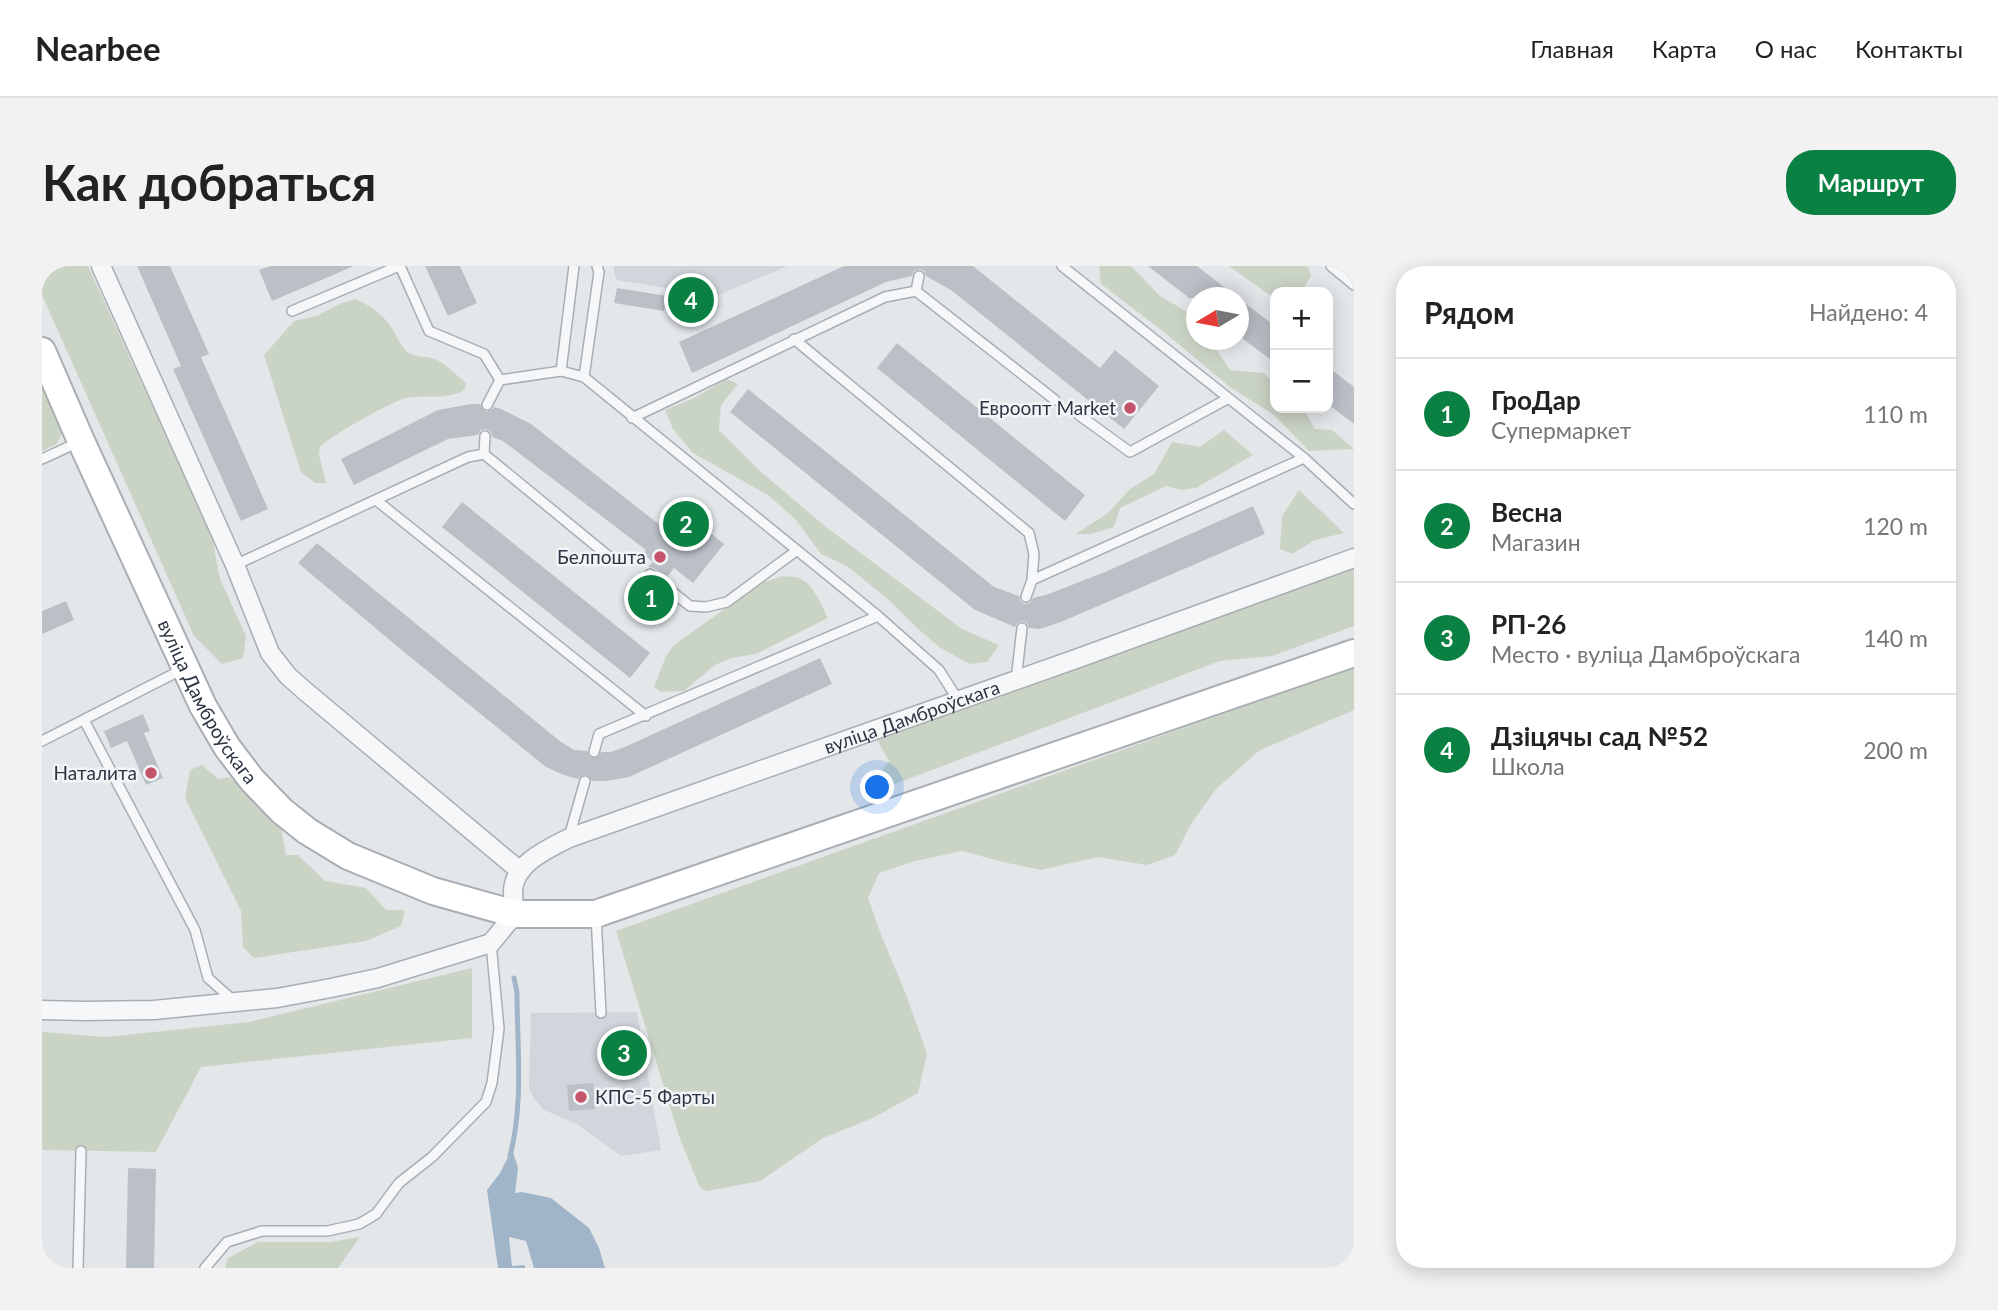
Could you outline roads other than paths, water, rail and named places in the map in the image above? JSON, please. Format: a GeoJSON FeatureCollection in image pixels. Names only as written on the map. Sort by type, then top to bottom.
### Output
{"type":"FeatureCollection","features":[{"type":"Feature","properties":{"kind":"main road","name":"вуліца Дамброўскага"},"geometry":{"type":"LineString","coordinates":[[42,351],[184,668],[227,747],[253,780],[282,811],[307,831],[348,856],[400,879],[515,915],[596,914],[1354,653]]}},
{"type":"Feature","properties":{"kind":"street"},"geometry":{"type":"LineString","coordinates":[[42,1010],[154,1010],[236,1003],[286,997],[377,978],[491,943],[515,915],[513,888],[520,871],[288,676],[270,653],[235,565],[101,266]]}},
{"type":"Feature","properties":{"kind":"street","name":"вуліца Дамброўскага"},"geometry":{"type":"LineString","coordinates":[[520,871],[538,854],[569,838],[1354,558]]}},
{"type":"Feature","properties":{"kind":"lane"},"geometry":{"type":"LineString","coordinates":[[292,311],[399,266],[429,331],[484,354],[500,380]]}},
{"type":"Feature","properties":{"kind":"lane"},"geometry":{"type":"LineString","coordinates":[[561,371],[574,266]]}},
{"type":"Feature","properties":{"kind":"lane"},"geometry":{"type":"LineString","coordinates":[[583,377],[599,272],[597,266]]}},
{"type":"Feature","properties":{"kind":"lane"},"geometry":{"type":"LineString","coordinates":[[1062,266],[1304,458],[1354,504]]}},
{"type":"Feature","properties":{"kind":"lane"},"geometry":{"type":"LineString","coordinates":[[1331,266],[1354,285]]}},
{"type":"Feature","properties":{"kind":"lane"},"geometry":{"type":"LineString","coordinates":[[916,291],[919,276]]}},
{"type":"Feature","properties":{"kind":"lane"},"geometry":{"type":"LineString","coordinates":[[632,418],[886,297],[916,291],[1055,400]]}},
{"type":"Feature","properties":{"kind":"lane"},"geometry":{"type":"LineString","coordinates":[[794,339],[1029,533],[1034,555],[1032,580],[1026,597]]}},
{"type":"Feature","properties":{"kind":"lane"},"geometry":{"type":"LineString","coordinates":[[500,380],[561,371],[583,377],[878,616],[939,670],[958,700]]}},
{"type":"Feature","properties":{"kind":"lane"},"geometry":{"type":"LineString","coordinates":[[488,405],[500,380]]}},
{"type":"Feature","properties":{"kind":"lane"},"geometry":{"type":"LineString","coordinates":[[1079,415],[1130,452],[1227,399]]}},
{"type":"Feature","properties":{"kind":"lane"},"geometry":{"type":"LineString","coordinates":[[484,454],[485,436]]}},
{"type":"Feature","properties":{"kind":"lane"},"geometry":{"type":"LineString","coordinates":[[42,459],[81,442]]}},
{"type":"Feature","properties":{"kind":"lane"},"geometry":{"type":"LineString","coordinates":[[235,565],[468,457],[484,454],[612,559]]}},
{"type":"Feature","properties":{"kind":"lane"},"geometry":{"type":"LineString","coordinates":[[1032,580],[1304,458]]}},
{"type":"Feature","properties":{"kind":"lane"},"geometry":{"type":"LineString","coordinates":[[376,500],[646,716]]}},
{"type":"Feature","properties":{"kind":"lane"},"geometry":{"type":"LineString","coordinates":[[650,574],[690,606],[706,607],[727,601],[796,551]]}},
{"type":"Feature","properties":{"kind":"lane"},"geometry":{"type":"LineString","coordinates":[[594,752],[599,734],[878,616]]}},
{"type":"Feature","properties":{"kind":"lane"},"geometry":{"type":"LineString","coordinates":[[1016,680],[1022,628]]}},
{"type":"Feature","properties":{"kind":"lane"},"geometry":{"type":"LineString","coordinates":[[42,741],[184,668]]}},
{"type":"Feature","properties":{"kind":"lane"},"geometry":{"type":"LineString","coordinates":[[84,720],[195,930],[208,978],[236,1003]]}},
{"type":"Feature","properties":{"kind":"lane"},"geometry":{"type":"LineString","coordinates":[[569,838],[585,782]]}},
{"type":"Feature","properties":{"kind":"lane"},"geometry":{"type":"LineString","coordinates":[[596,914],[601,1013]]}},
{"type":"Feature","properties":{"kind":"lane"},"geometry":{"type":"LineString","coordinates":[[205,1268],[227,1242],[262,1231],[327,1231],[359,1224],[376,1214],[399,1183],[432,1157],[486,1102],[499,1029],[491,943]]}},
{"type":"Feature","properties":{"kind":"lane"},"geometry":{"type":"LineString","coordinates":[[78,1268],[81,1151]]}},
{"type":"Feature","properties":{"kind":"water"},"geometry":{"type":"Polygon","coordinates":[[[512,1149],[518,1168],[515,1193],[551,1198],[589,1228],[605,1268],[534,1268],[526,1241],[509,1237],[512,1266],[525,1265],[525,1268],[498,1268],[487,1190],[500,1173],[512,1149]]]}},
{"type":"Feature","properties":{"kind":"waterway"},"geometry":{"type":"LineString","coordinates":[[510,1156],[517,1115],[519,1074],[517,992],[514,978]]}},
{"type":"Feature","properties":{"kind":"place","name":"Дзіцячы сад №52"},"geometry":{"type":"Point","coordinates":[691,300]}},
{"type":"Feature","properties":{"kind":"place","name":"Евроопт Market"},"geometry":{"type":"Point","coordinates":[1130,408]}},
{"type":"Feature","properties":{"kind":"place","name":"Весна"},"geometry":{"type":"Point","coordinates":[686,524]}},
{"type":"Feature","properties":{"kind":"place","name":"Белпошта"},"geometry":{"type":"Point","coordinates":[660,557]}},
{"type":"Feature","properties":{"kind":"place","name":"ГроДар"},"geometry":{"type":"Point","coordinates":[651,598]}},
{"type":"Feature","properties":{"kind":"place","name":"Наталита"},"geometry":{"type":"Point","coordinates":[151,773]}},
{"type":"Feature","properties":{"kind":"place","name":"РП-26"},"geometry":{"type":"Point","coordinates":[624,1053]}},
{"type":"Feature","properties":{"kind":"place","name":"КПС-5 Фарты"},"geometry":{"type":"Point","coordinates":[581,1097]}}]}
